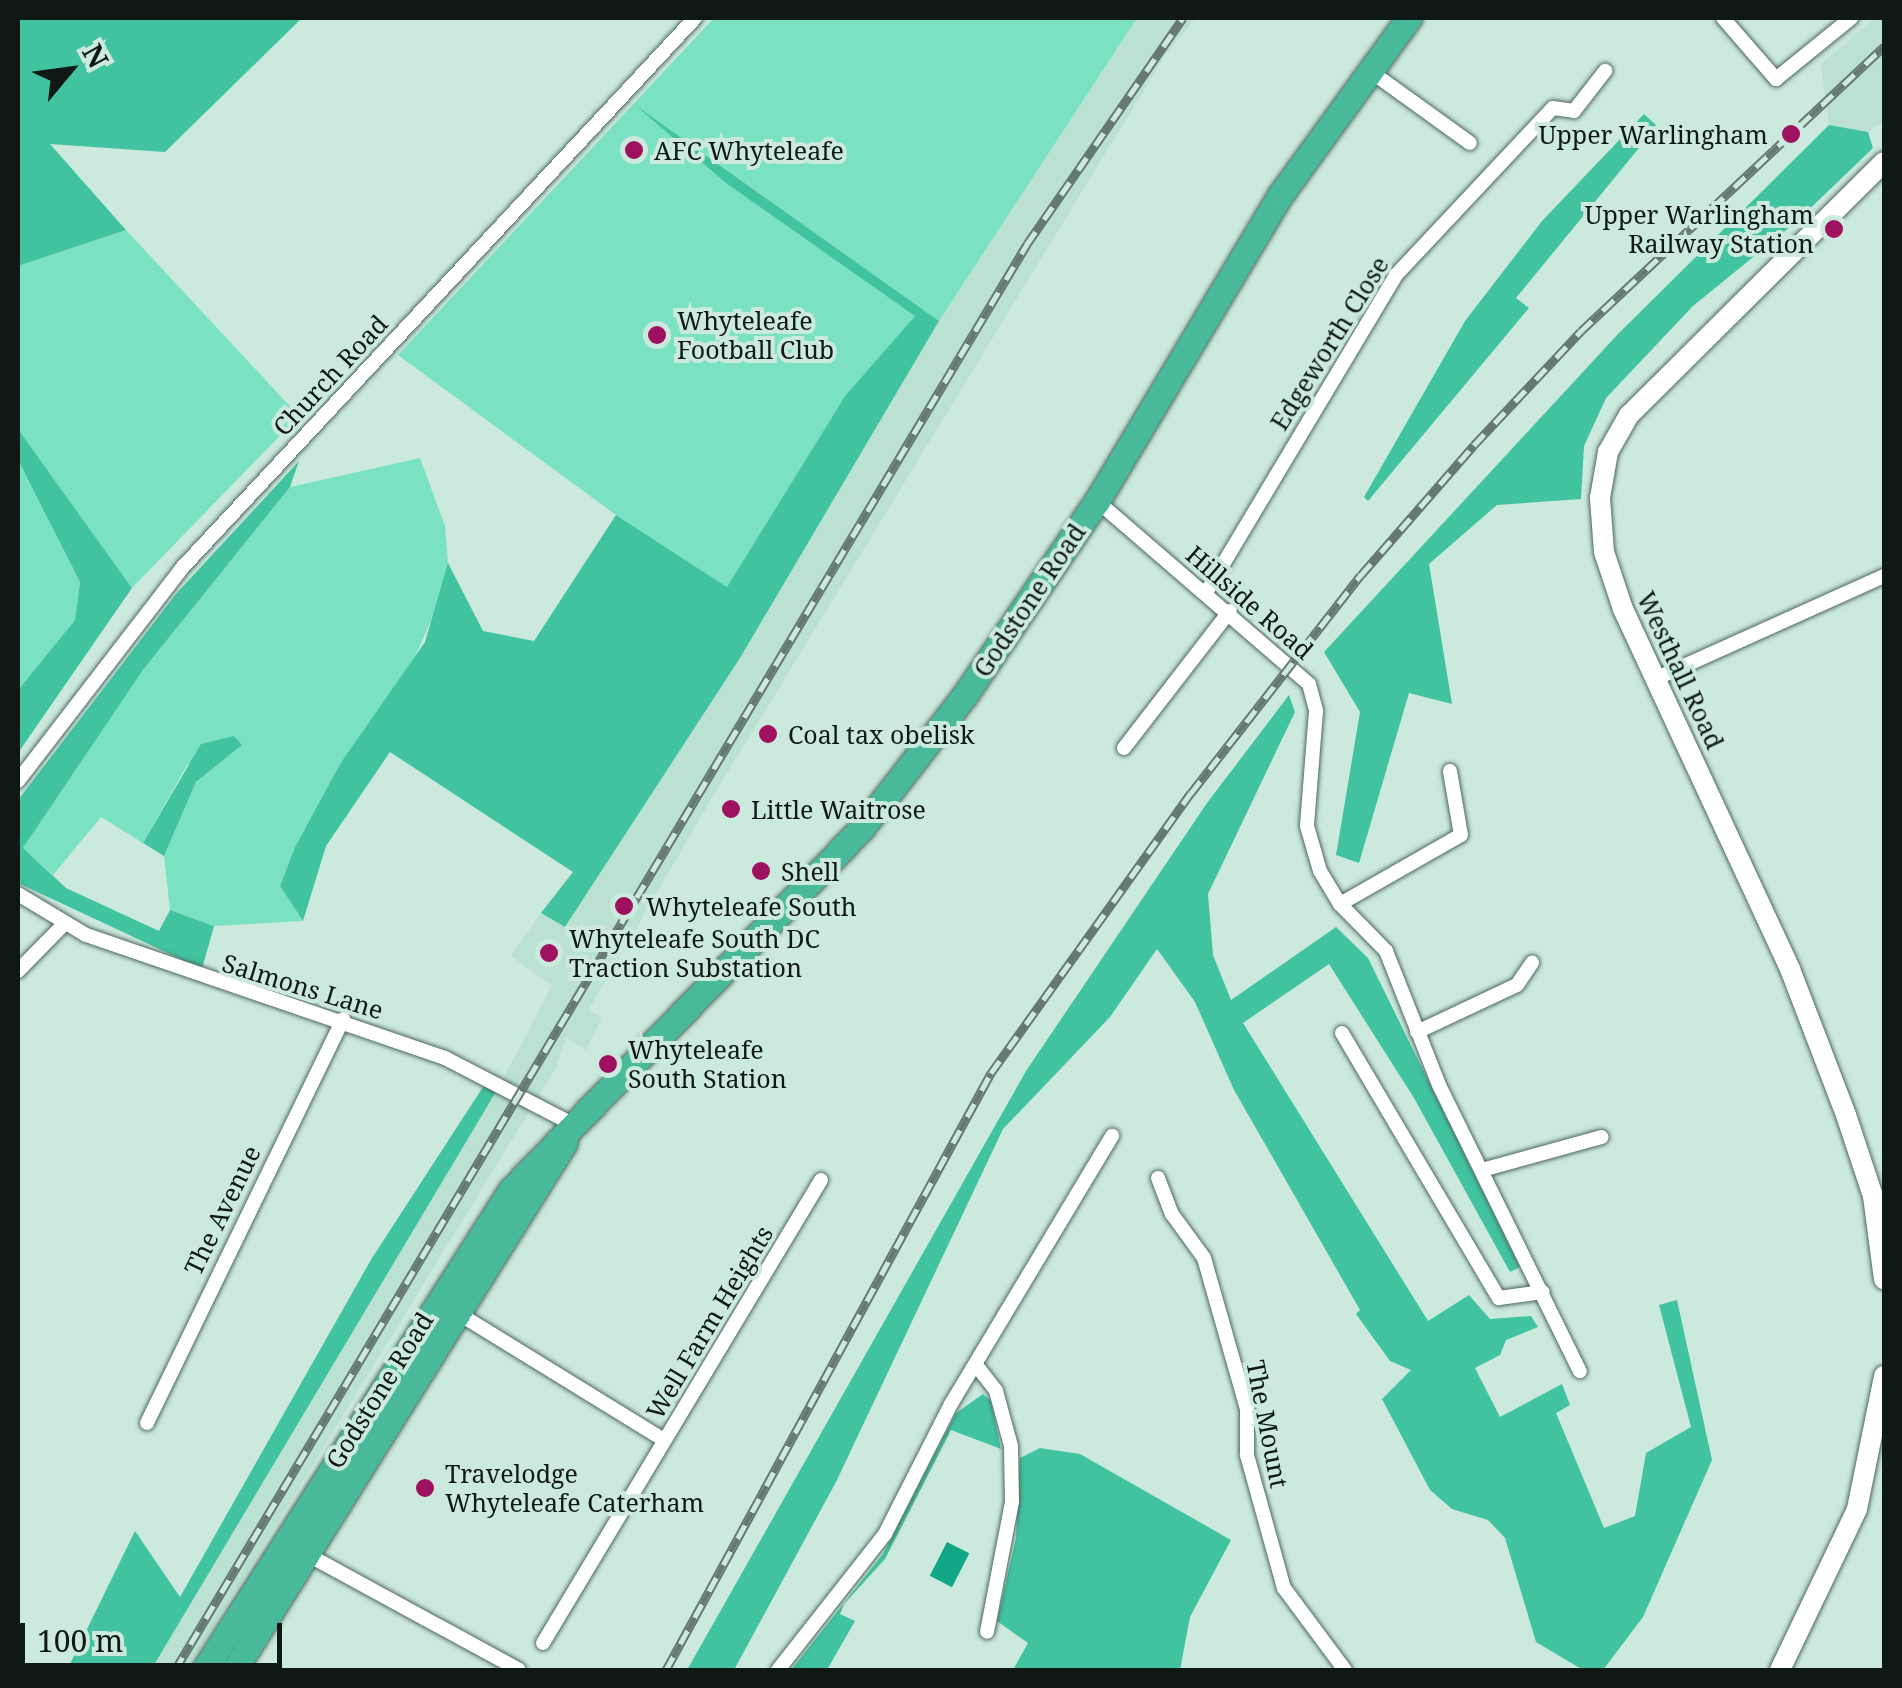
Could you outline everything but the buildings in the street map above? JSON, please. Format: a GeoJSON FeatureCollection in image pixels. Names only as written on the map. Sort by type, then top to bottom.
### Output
{"type":"FeatureCollection","features":[{"type":"Feature","properties":{"kind":"highway","name":"Godstone Road"},"geometry":{"type":"LineString","coordinates":[[204,1670],[284,1541],[574,1124],[861,829],[965,695],[1096,502],[1209,306],[1408,18]]}},
{"type":"Feature","properties":{"kind":"highway","name":"Godstone Road"},"geometry":{"type":"LineString","coordinates":[[234,1670],[306,1554],[447,1306]]}},
{"type":"Feature","properties":{"kind":"street","name":"Church Road"},"geometry":{"type":"LineString","coordinates":[[18,781],[181,569],[695,18]]}},
{"type":"Feature","properties":{"kind":"street"},"geometry":{"type":"LineString","coordinates":[[1723,18],[1776,79],[1850,18]]}},
{"type":"Feature","properties":{"kind":"street"},"geometry":{"type":"LineString","coordinates":[[1370,70],[1470,142]]}},
{"type":"Feature","properties":{"kind":"street","name":"Edgeworth Close"},"geometry":{"type":"LineString","coordinates":[[1207,591],[1396,275],[1553,108],[1574,111],[1605,70]]}},
{"type":"Feature","properties":{"kind":"street","name":"Westhall Road"},"geometry":{"type":"LineString","coordinates":[[1884,162],[1629,415],[1608,452],[1600,498],[1604,552],[1655,679],[1790,969],[1846,1115],[1873,1196],[1884,1279]]}},
{"type":"Feature","properties":{"kind":"street","name":"Hillside Road"},"geometry":{"type":"LineString","coordinates":[[1096,502],[1230,611],[1316,698],[1308,826],[1320,871],[1340,904],[1386,951],[1416,1032],[1580,1371]]}},
{"type":"Feature","properties":{"kind":"street"},"geometry":{"type":"LineString","coordinates":[[1655,679],[1884,576]]}},
{"type":"Feature","properties":{"kind":"street"},"geometry":{"type":"LineString","coordinates":[[1124,748],[1230,611]]}},
{"type":"Feature","properties":{"kind":"street"},"geometry":{"type":"LineString","coordinates":[[1340,904],[1461,835],[1450,771]]}},
{"type":"Feature","properties":{"kind":"street","name":"Salmons Lane"},"geometry":{"type":"LineString","coordinates":[[18,894],[63,925],[215,982],[343,1019],[481,1073],[574,1124]]}},
{"type":"Feature","properties":{"kind":"street"},"geometry":{"type":"LineString","coordinates":[[18,971],[63,925]]}},
{"type":"Feature","properties":{"kind":"street"},"geometry":{"type":"LineString","coordinates":[[1416,1032],[1518,985],[1532,963]]}},
{"type":"Feature","properties":{"kind":"street","name":"The Avenue"},"geometry":{"type":"LineString","coordinates":[[147,1424],[343,1019]]}},
{"type":"Feature","properties":{"kind":"street"},"geometry":{"type":"LineString","coordinates":[[1342,1033],[1500,1298],[1543,1292]]}},
{"type":"Feature","properties":{"kind":"street"},"geometry":{"type":"LineString","coordinates":[[778,1670],[886,1534],[926,1453],[1112,1136]]}},
{"type":"Feature","properties":{"kind":"street"},"geometry":{"type":"LineString","coordinates":[[1482,1170],[1602,1137]]}},
{"type":"Feature","properties":{"kind":"street","name":"The Mount"},"geometry":{"type":"LineString","coordinates":[[1158,1178],[1172,1214],[1204,1258],[1247,1409],[1247,1455],[1284,1588],[1345,1670]]}},
{"type":"Feature","properties":{"kind":"street","name":"Well Farm Heights"},"geometry":{"type":"LineString","coordinates":[[544,1643],[821,1180]]}},
{"type":"Feature","properties":{"kind":"street"},"geometry":{"type":"LineString","coordinates":[[447,1306],[664,1440]]}},
{"type":"Feature","properties":{"kind":"street"},"geometry":{"type":"LineString","coordinates":[[976,1365],[996,1390],[1011,1446],[1012,1502],[987,1632]]}},
{"type":"Feature","properties":{"kind":"street"},"geometry":{"type":"LineString","coordinates":[[1780,1670],[1857,1508],[1884,1376]]}},
{"type":"Feature","properties":{"kind":"street"},"geometry":{"type":"LineString","coordinates":[[284,1541],[519,1670]]}},
{"type":"Feature","properties":{"kind":"shaded area"},"geometry":{"type":"Polygon","coordinates":[[[18,18],[302,18],[165,152],[50,144],[126,230],[18,266],[18,18]]]}},
{"type":"Feature","properties":{"kind":"shaded area"},"geometry":{"type":"Polygon","coordinates":[[[714,18],[1137,18],[939,321],[682,138],[916,316],[845,396],[727,587],[616,515],[398,355],[714,18]]]}},
{"type":"Feature","properties":{"kind":"shaded area"},"geometry":{"type":"Polygon","coordinates":[[[1137,18],[1196,18],[1166,54],[715,793],[589,1009],[602,1018],[586,1050],[566,1037],[556,1068],[187,1670],[151,1670],[497,1090],[552,986],[511,956],[541,913],[566,926],[740,658],[939,321],[1137,18]]]}},
{"type":"Feature","properties":{"kind":"shaded area"},"geometry":{"type":"Polygon","coordinates":[[[1875,18],[1884,18],[1884,121],[1868,132],[1829,125],[1821,64],[1875,18]]]}},
{"type":"Feature","properties":{"kind":"shaded area"},"geometry":{"type":"Polygon","coordinates":[[[635,105],[939,321],[740,658],[565,927],[541,913],[573,872],[390,752],[326,846],[303,921],[280,886],[295,847],[340,764],[425,642],[448,563],[483,631],[534,641],[616,515],[727,587],[845,396],[915,316],[726,183],[635,105]]]}},
{"type":"Feature","properties":{"kind":"shaded area"},"geometry":{"type":"Polygon","coordinates":[[[1644,114],[1657,126],[1516,298],[1529,308],[1368,501],[1364,497],[1465,321],[1542,221],[1644,114]]]}},
{"type":"Feature","properties":{"kind":"shaded area"},"geometry":{"type":"Polygon","coordinates":[[[1829,125],[1868,132],[1873,148],[1795,223],[1693,306],[1606,398],[1584,446],[1581,499],[1497,505],[1429,564],[1452,704],[1409,693],[1359,863],[1336,855],[1360,712],[1324,652],[1618,334],[1829,125]]]}},
{"type":"Feature","properties":{"kind":"shaded area"},"geometry":{"type":"Polygon","coordinates":[[[126,230],[299,416],[132,588],[18,429],[18,266],[126,230]]]}},
{"type":"Feature","properties":{"kind":"shaded area"},"geometry":{"type":"Polygon","coordinates":[[[18,429],[132,588],[18,753],[18,690],[75,620],[80,582],[18,460],[18,429]]]}},
{"type":"Feature","properties":{"kind":"shaded area"},"geometry":{"type":"Polygon","coordinates":[[[420,458],[445,526],[448,563],[439,602],[408,673],[340,764],[295,847],[280,886],[303,921],[214,926],[170,910],[164,856],[196,782],[241,746],[187,765],[143,843],[101,817],[53,875],[23,848],[143,670],[290,487],[420,458]]]}},
{"type":"Feature","properties":{"kind":"shaded area"},"geometry":{"type":"Polygon","coordinates":[[[18,460],[80,582],[75,620],[18,690],[18,460]]]}},
{"type":"Feature","properties":{"kind":"shaded area"},"geometry":{"type":"Polygon","coordinates":[[[299,461],[290,487],[143,670],[23,848],[66,888],[159,931],[170,910],[214,926],[202,969],[18,883],[18,800],[176,594],[299,461]]]}},
{"type":"Feature","properties":{"kind":"shaded area"},"geometry":{"type":"Polygon","coordinates":[[[1289,695],[1295,712],[1208,894],[1213,955],[1231,1000],[1336,927],[1368,958],[1520,1267],[1510,1272],[1414,1098],[1329,964],[1243,1023],[1428,1321],[1469,1295],[1490,1319],[1531,1316],[1538,1327],[1506,1340],[1500,1355],[1475,1368],[1500,1417],[1562,1384],[1570,1405],[1556,1413],[1604,1528],[1635,1516],[1646,1453],[1691,1427],[1659,1305],[1677,1300],[1712,1460],[1643,1617],[1603,1670],[1583,1670],[1536,1642],[1505,1538],[1488,1520],[1452,1509],[1430,1490],[1382,1399],[1411,1370],[1390,1361],[1356,1314],[1360,1310],[1234,1090],[1195,1002],[1157,949],[1110,1017],[1003,1129],[836,1482],[734,1670],[687,1670],[1026,1071],[1207,803],[1289,695]]]}},
{"type":"Feature","properties":{"kind":"shaded area"},"geometry":{"type":"Polygon","coordinates":[[[234,736],[242,745],[196,782],[164,856],[143,843],[201,744],[234,736]]]}},
{"type":"Feature","properties":{"kind":"shaded area"},"geometry":{"type":"Polygon","coordinates":[[[483,1087],[497,1090],[151,1670],[67,1670],[135,1531],[180,1597],[372,1258],[483,1087]]]}},
{"type":"Feature","properties":{"kind":"shaded area"},"geometry":{"type":"Polygon","coordinates":[[[983,1394],[991,1401],[1001,1449],[951,1430],[885,1559],[844,1604],[840,1614],[855,1621],[827,1670],[791,1670],[883,1554],[956,1413],[983,1394]]]}},
{"type":"Feature","properties":{"kind":"shaded area"},"geometry":{"type":"Polygon","coordinates":[[[1040,1448],[1080,1454],[1231,1540],[1190,1617],[1180,1670],[1013,1670],[1028,1643],[997,1621],[1016,1538],[1020,1458],[1040,1448]]]}},
{"type":"Feature","properties":{"kind":"shaded area"},"geometry":{"type":"Polygon","coordinates":[[[947,1542],[969,1553],[952,1587],[930,1576],[947,1542]]]}},
{"type":"Feature","properties":{"kind":"railway"},"geometry":{"type":"LineString","coordinates":[[175,1670],[1027,244],[1183,18]]}},
{"type":"Feature","properties":{"kind":"railway"},"geometry":{"type":"LineString","coordinates":[[666,1670],[991,1073],[1191,793],[1361,575],[1474,445],[1581,331],[1884,46]]}},
{"type":"Feature","properties":{"kind":"place","name":"Upper Warlingham"},"geometry":{"type":"Point","coordinates":[1791,134]}},
{"type":"Feature","properties":{"kind":"place","name":"AFC Whyteleafe"},"geometry":{"type":"Point","coordinates":[634,150]}},
{"type":"Feature","properties":{"kind":"place","name":"Upper Warlingham Railway Station"},"geometry":{"type":"Point","coordinates":[1834,229]}},
{"type":"Feature","properties":{"kind":"place","name":"Whyteleafe Football Club"},"geometry":{"type":"Point","coordinates":[657,335]}},
{"type":"Feature","properties":{"kind":"place","name":"Coal tax obelisk"},"geometry":{"type":"Point","coordinates":[768,734]}},
{"type":"Feature","properties":{"kind":"place","name":"Little Waitrose"},"geometry":{"type":"Point","coordinates":[731,809]}},
{"type":"Feature","properties":{"kind":"place","name":"Shell"},"geometry":{"type":"Point","coordinates":[761,871]}},
{"type":"Feature","properties":{"kind":"place","name":"Whyteleafe South"},"geometry":{"type":"Point","coordinates":[624,906]}},
{"type":"Feature","properties":{"kind":"place","name":"Whyteleafe South DC Traction Substation"},"geometry":{"type":"Point","coordinates":[549,953]}},
{"type":"Feature","properties":{"kind":"place","name":"Whyteleafe South Station"},"geometry":{"type":"Point","coordinates":[608,1064]}},
{"type":"Feature","properties":{"kind":"place","name":"Travelodge Whyteleafe Caterham"},"geometry":{"type":"Point","coordinates":[425,1488]}}]}
